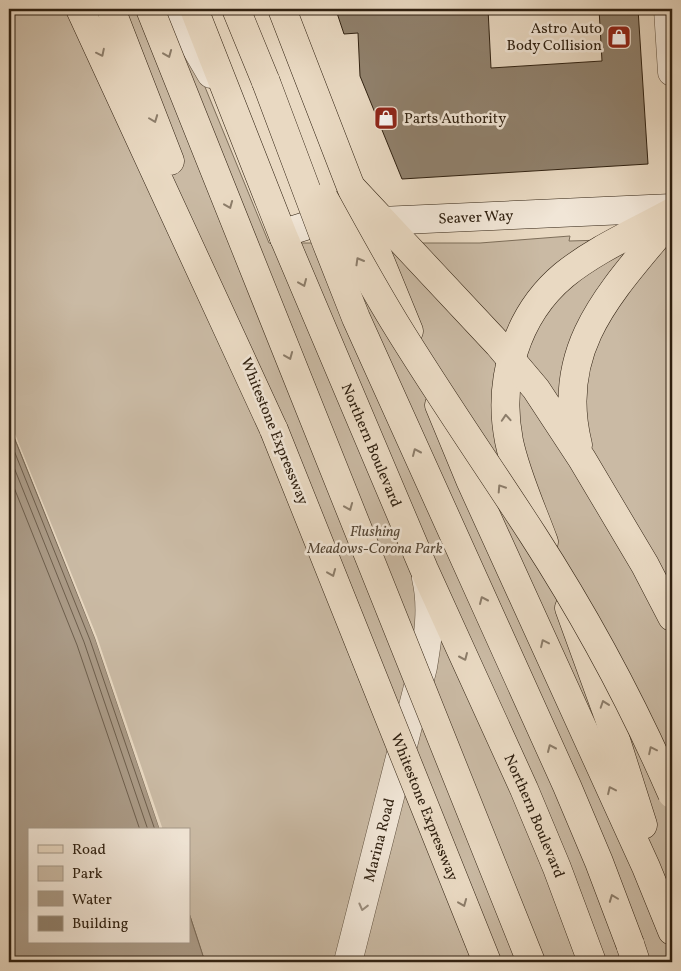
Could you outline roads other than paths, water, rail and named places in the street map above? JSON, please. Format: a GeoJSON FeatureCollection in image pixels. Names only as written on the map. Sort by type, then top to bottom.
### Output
{"type":"FeatureCollection","features":[{"type":"Feature","properties":{"kind":"main road"},"geometry":{"type":"LineString","coordinates":[[80,9],[274,430]]}},
{"type":"Feature","properties":{"kind":"main road","name":"Whitestone Expressway"},"geometry":{"type":"LineString","coordinates":[[111,9],[274,430],[487,962]]}},
{"type":"Feature","properties":{"kind":"main road"},"geometry":{"type":"LineString","coordinates":[[150,9],[531,962]]}},
{"type":"Feature","properties":{"kind":"main road","name":"Northern Boulevard"},"geometry":{"type":"LineString","coordinates":[[194,9],[284,238],[424,569],[524,789],[560,876],[592,962]]}},
{"type":"Feature","properties":{"kind":"main road"},"geometry":{"type":"LineString","coordinates":[[236,9],[266,82],[353,311],[574,801],[636,962]]}},
{"type":"Feature","properties":{"kind":"main road"},"geometry":{"type":"LineString","coordinates":[[282,9],[352,188],[373,220],[512,359],[547,403],[645,565],[672,617]]}},
{"type":"Feature","properties":{"kind":"main road"},"geometry":{"type":"LineString","coordinates":[[266,82],[321,192],[394,321],[464,432],[533,535],[578,610],[629,704],[672,794]]}},
{"type":"Feature","properties":{"kind":"main road"},"geometry":{"type":"LineString","coordinates":[[672,212],[592,256],[553,285],[526,320],[520,332],[512,359],[507,387],[506,416],[513,457],[609,718],[672,917]]}},
{"type":"Feature","properties":{"kind":"main road"},"geometry":{"type":"LineString","coordinates":[[582,458],[576,438],[572,397],[573,380],[582,345],[607,298],[672,218]]}},
{"type":"Feature","properties":{"kind":"main road"},"geometry":{"type":"LineString","coordinates":[[373,220],[470,480],[646,867],[672,932]]}},
{"type":"Feature","properties":{"kind":"street"},"geometry":{"type":"LineString","coordinates":[[173,9],[237,119]]}},
{"type":"Feature","properties":{"kind":"street"},"geometry":{"type":"LineString","coordinates":[[668,9],[672,72]]}},
{"type":"Feature","properties":{"kind":"street","name":"Seaver Way"},"geometry":{"type":"LineString","coordinates":[[284,238],[293,230],[305,225],[373,220],[672,208]]}},
{"type":"Feature","properties":{"kind":"street","name":"Marina Road"},"geometry":{"type":"LineString","coordinates":[[348,962],[423,667],[430,607],[424,569]]}},
{"type":"Feature","properties":{"kind":"water"},"geometry":{"type":"Polygon","coordinates":[[[9,425],[95,638],[159,828],[28,828],[28,944],[190,944],[190,916],[205,962],[9,962],[9,425]]]}},
{"type":"Feature","properties":{"kind":"place","name":"Astro Auto Body Collision"},"geometry":{"type":"Point","coordinates":[619,37]}},
{"type":"Feature","properties":{"kind":"place","name":"Parts Authority"},"geometry":{"type":"Point","coordinates":[386,118]}},
{"type":"Feature","properties":{"kind":"park label","name":"Flushing Meadows-Corona Park"},"geometry":{"type":"Point","coordinates":[375,540]}}]}
